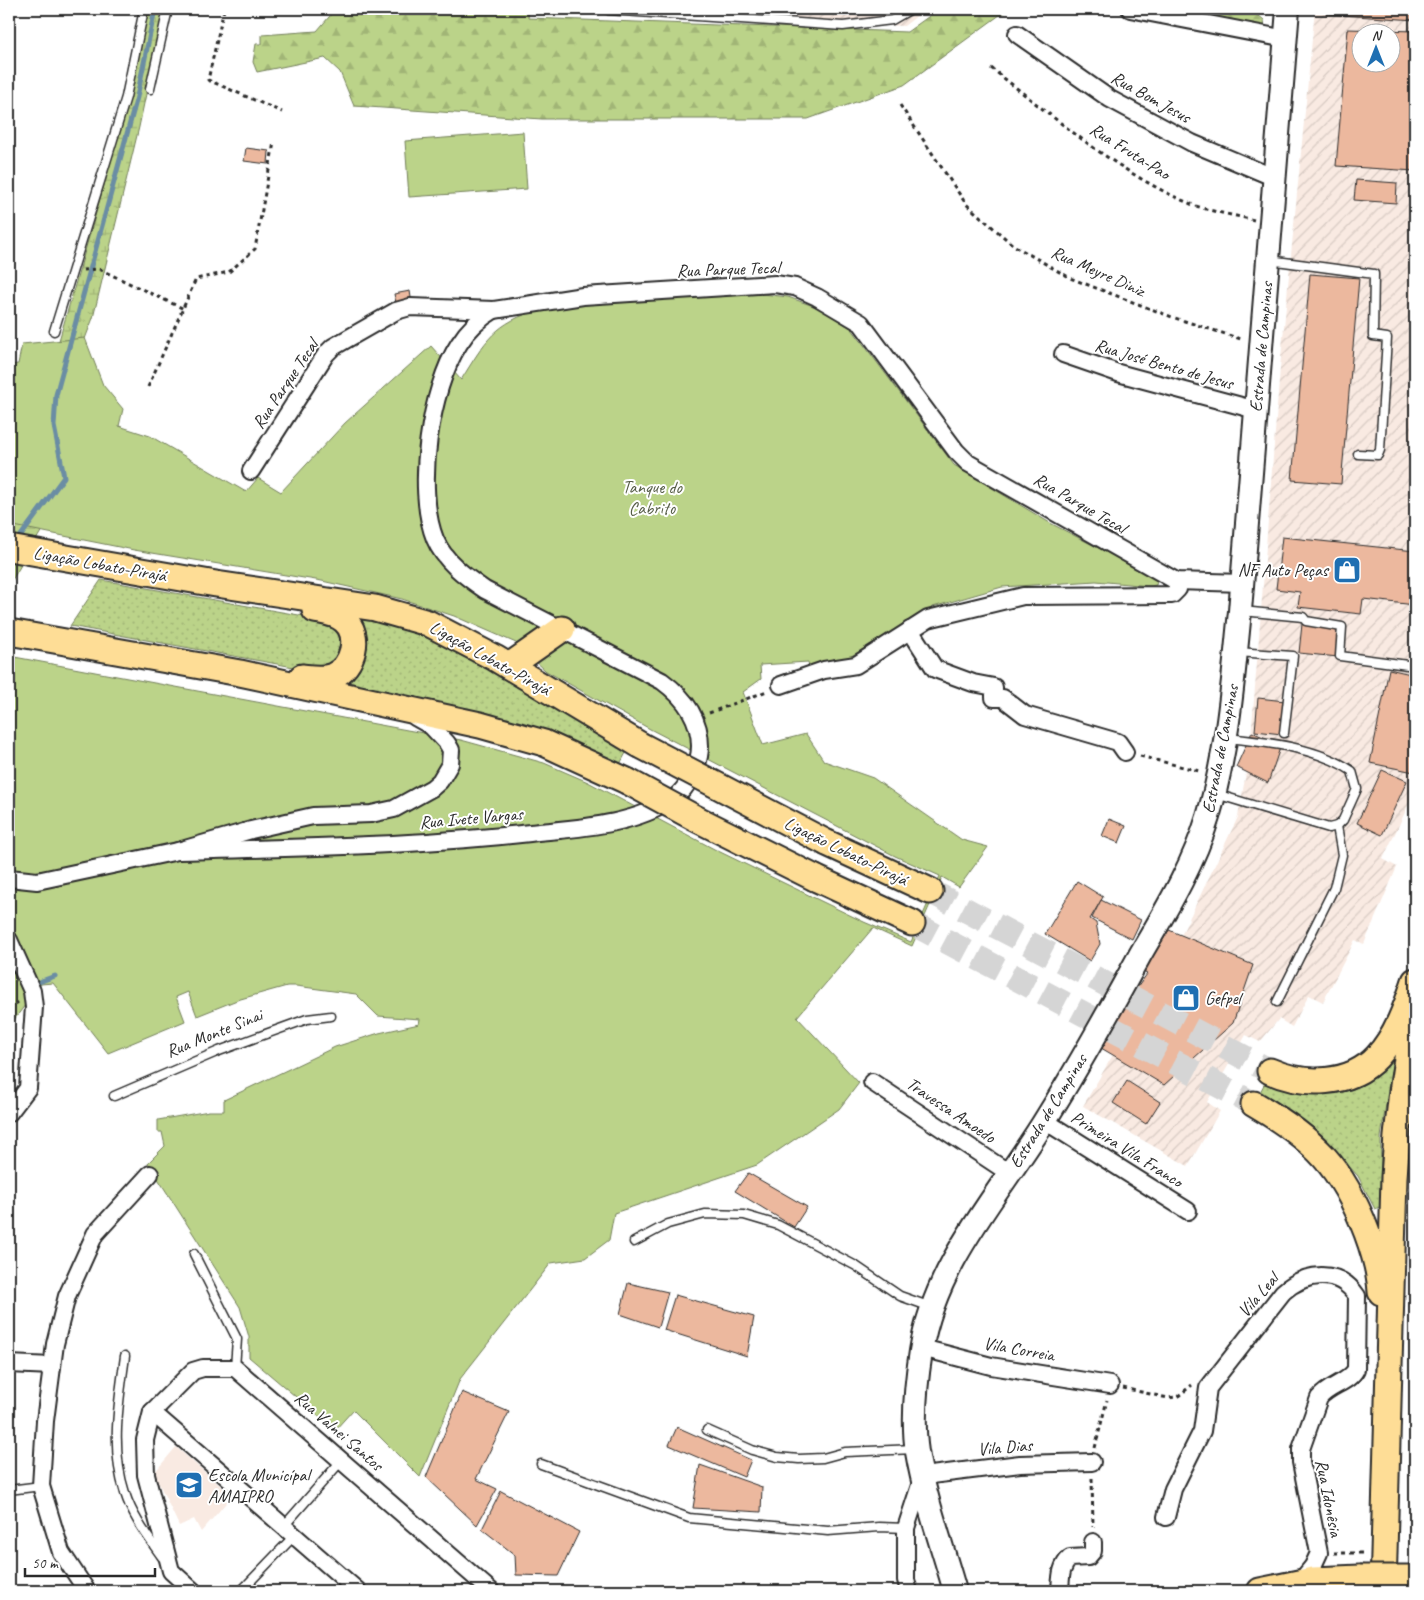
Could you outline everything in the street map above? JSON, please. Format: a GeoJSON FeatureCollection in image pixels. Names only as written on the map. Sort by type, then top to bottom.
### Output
{"type":"FeatureCollection","features":[{"type":"Feature","properties":{"kind":"main road","name":"Estrada de Campinas"},"geometry":{"type":"LineString","coordinates":[[954,1591],[922,1476],[917,1449],[917,1386],[922,1348],[933,1308],[950,1270],[1009,1173],[1045,1121],[1188,870],[1208,817],[1214,793],[1225,738],[1243,583],[1288,9]]}},
{"type":"Feature","properties":{"kind":"main road","name":"Ligação Lobato-Pirajá"},"geometry":{"type":"LineString","coordinates":[[9,548],[106,566],[375,608],[420,621],[510,666],[640,745],[827,843],[930,891]]}},
{"type":"Feature","properties":{"kind":"main road"},"geometry":{"type":"LineString","coordinates":[[216,584],[338,616],[349,625],[353,635],[352,654],[348,664],[332,676],[320,679],[240,673]]}},
{"type":"Feature","properties":{"kind":"main road"},"geometry":{"type":"LineString","coordinates":[[510,666],[562,628]]}},
{"type":"Feature","properties":{"kind":"main road","name":"Ligação Lobato-Pirajá"},"geometry":{"type":"LineString","coordinates":[[16,633],[240,673],[480,725],[544,744],[627,780],[695,818],[815,878],[912,923]]}},
{"type":"Feature","properties":{"kind":"main road"},"geometry":{"type":"LineString","coordinates":[[1270,1071],[1298,1081],[1326,1080],[1343,1077],[1368,1064],[1386,1046],[1409,999],[1415,981]]}},
{"type":"Feature","properties":{"kind":"main road"},"geometry":{"type":"LineString","coordinates":[[1383,1591],[1386,1412],[1397,1125],[1404,1072],[1415,1015]]}},
{"type":"Feature","properties":{"kind":"main road"},"geometry":{"type":"LineString","coordinates":[[1254,1104],[1307,1138],[1326,1157],[1344,1180],[1358,1208],[1380,1277],[1386,1412]]}},
{"type":"Feature","properties":{"kind":"main road"},"geometry":{"type":"LineString","coordinates":[[1260,1591],[1307,1574],[1329,1578],[1415,1578]]}},
{"type":"Feature","properties":{"kind":"street"},"geometry":{"type":"LineString","coordinates":[[1130,9],[1286,39]]}},
{"type":"Feature","properties":{"kind":"street","name":"Rua Bom Jesus"},"geometry":{"type":"LineString","coordinates":[[1017,34],[1110,99],[1192,142],[1275,178]]}},
{"type":"Feature","properties":{"kind":"street","name":"Rua Parque Tecal"},"geometry":{"type":"LineString","coordinates":[[250,471],[326,354],[333,347],[396,311],[410,307],[494,310],[583,296],[775,284],[795,287],[816,296],[860,323],[956,451],[968,462],[1176,581],[1243,583]]}},
{"type":"Feature","properties":{"kind":"street","name":"Rua Ivete Vargas"},"geometry":{"type":"LineString","coordinates":[[178,851],[448,840],[555,830],[626,819],[673,798],[688,784],[700,752],[700,735],[684,701],[662,680],[485,590],[464,576],[435,541],[426,494],[431,426],[439,387],[462,338],[480,319],[494,310]]}},
{"type":"Feature","properties":{"kind":"street","name":"Rua José Bento de Jesus"},"geometry":{"type":"LineString","coordinates":[[1062,354],[1118,373],[1256,410]]}},
{"type":"Feature","properties":{"kind":"street"},"geometry":{"type":"LineString","coordinates":[[781,685],[824,670],[856,665],[928,619],[1026,596],[1172,595],[1178,589],[1176,581]]}},
{"type":"Feature","properties":{"kind":"street"},"geometry":{"type":"LineString","coordinates":[[910,630],[935,669],[973,683],[994,687],[994,698],[1003,698],[1025,715],[1118,742],[1125,752]]}},
{"type":"Feature","properties":{"kind":"street","name":"Rua Ivete Vargas"},"geometry":{"type":"LineString","coordinates":[[9,878],[37,881],[178,851],[251,830],[313,816],[382,813],[394,809],[432,788],[440,780],[450,764],[451,750],[431,726],[396,706]]}},
{"type":"Feature","properties":{"kind":"street"},"geometry":{"type":"LineString","coordinates":[[9,940],[32,991],[34,1007],[28,1088],[9,1113]]}},
{"type":"Feature","properties":{"kind":"street","name":"Travessa Amoedo"},"geometry":{"type":"LineString","coordinates":[[872,1082],[1009,1173]]}},
{"type":"Feature","properties":{"kind":"street","name":"Primeira Vila Franco"},"geometry":{"type":"LineString","coordinates":[[1045,1121],[1188,1211]]}},
{"type":"Feature","properties":{"kind":"street"},"geometry":{"type":"LineString","coordinates":[[87,1591],[61,1552],[41,1486],[45,1421],[52,1366],[67,1296],[95,1234],[150,1174]]}},
{"type":"Feature","properties":{"kind":"street","name":"Vila Leal"},"geometry":{"type":"LineString","coordinates":[[1166,1517],[1173,1489],[1202,1431],[1208,1388],[1283,1292],[1292,1284],[1309,1277],[1322,1275],[1342,1280],[1351,1288],[1357,1296],[1358,1305],[1356,1369]]}},
{"type":"Feature","properties":{"kind":"street","name":"Vila Correia"},"geometry":{"type":"LineString","coordinates":[[922,1348],[991,1366],[1110,1386]]}},
{"type":"Feature","properties":{"kind":"street"},"geometry":{"type":"LineString","coordinates":[[9,1364],[52,1366]]}},
{"type":"Feature","properties":{"kind":"street"},"geometry":{"type":"LineString","coordinates":[[193,1591],[171,1571],[146,1475],[144,1440],[152,1412],[193,1371],[203,1368],[235,1368]]}},
{"type":"Feature","properties":{"kind":"street","name":"Rua Valnei Santos"},"geometry":{"type":"LineString","coordinates":[[235,1368],[491,1591]]}},
{"type":"Feature","properties":{"kind":"street","name":"Rua Idonêsia"},"geometry":{"type":"LineString","coordinates":[[1307,1574],[1319,1551],[1301,1462],[1301,1449],[1319,1398],[1323,1393],[1353,1375],[1356,1369]]}},
{"type":"Feature","properties":{"kind":"street"},"geometry":{"type":"LineString","coordinates":[[152,1412],[358,1591]]}},
{"type":"Feature","properties":{"kind":"street","name":"Vila Dias"},"geometry":{"type":"LineString","coordinates":[[922,1476],[1020,1464],[1092,1462]]}},
{"type":"Feature","properties":{"kind":"street"},"geometry":{"type":"LineString","coordinates":[[909,1591],[906,1580],[906,1528],[922,1476]]}},
{"type":"Feature","properties":{"kind":"street"},"geometry":{"type":"LineString","coordinates":[[906,1528],[937,1526]]}},
{"type":"Feature","properties":{"kind":"street"},"geometry":{"type":"LineString","coordinates":[[1060,1591],[1061,1572],[1067,1561],[1070,1558],[1088,1557],[1093,1551],[1093,1542]]}},
{"type":"Feature","properties":{"kind":"lane"},"geometry":{"type":"LineString","coordinates":[[54,331],[126,97],[144,9]]}},
{"type":"Feature","properties":{"kind":"lane"},"geometry":{"type":"LineString","coordinates":[[150,88],[168,9]]}},
{"type":"Feature","properties":{"kind":"lane"},"geometry":{"type":"LineString","coordinates":[[608,10],[843,26],[892,20],[911,9]]}},
{"type":"Feature","properties":{"kind":"lane"},"geometry":{"type":"LineString","coordinates":[[1268,260],[1374,274],[1373,336],[1387,338],[1380,450],[1378,455],[1358,454]]}},
{"type":"Feature","properties":{"kind":"lane"},"geometry":{"type":"LineString","coordinates":[[1240,611],[1303,617],[1306,621],[1342,627],[1340,656],[1415,666]]}},
{"type":"Feature","properties":{"kind":"lane"},"geometry":{"type":"LineString","coordinates":[[1236,652],[1293,656],[1284,733]]}},
{"type":"Feature","properties":{"kind":"lane"},"geometry":{"type":"LineString","coordinates":[[1214,793],[1329,828],[1337,826],[1343,820],[1357,789],[1352,771],[1343,765],[1285,746],[1225,738]]}},
{"type":"Feature","properties":{"kind":"lane"},"geometry":{"type":"LineString","coordinates":[[1277,1002],[1334,888],[1342,856],[1337,826]]}},
{"type":"Feature","properties":{"kind":"lane","name":"Rua Monte Sinai"},"geometry":{"type":"LineString","coordinates":[[114,1096],[219,1050],[307,1019],[331,1016]]}},
{"type":"Feature","properties":{"kind":"lane"},"geometry":{"type":"LineString","coordinates":[[634,1242],[668,1224],[705,1214],[744,1215],[778,1225],[856,1266],[900,1296],[933,1308]]}},
{"type":"Feature","properties":{"kind":"lane"},"geometry":{"type":"LineString","coordinates":[[194,1254],[237,1340],[235,1368]]}},
{"type":"Feature","properties":{"kind":"lane"},"geometry":{"type":"LineString","coordinates":[[125,1356],[116,1427],[117,1461],[125,1495],[139,1523],[171,1571]]}},
{"type":"Feature","properties":{"kind":"lane"},"geometry":{"type":"LineString","coordinates":[[707,1430],[752,1450],[777,1457],[799,1459],[823,1458],[845,1452],[917,1449]]}},
{"type":"Feature","properties":{"kind":"lane"},"geometry":{"type":"LineString","coordinates":[[241,1591],[342,1460]]}},
{"type":"Feature","properties":{"kind":"lane"},"geometry":{"type":"LineString","coordinates":[[541,1464],[689,1518],[828,1530],[879,1527],[906,1528]]}},
{"type":"Feature","properties":{"kind":"lane"},"geometry":{"type":"LineString","coordinates":[[9,1490],[41,1486]]}},
{"type":"Feature","properties":{"kind":"path"},"geometry":{"type":"LineString","coordinates":[[224,9],[208,80],[282,112]]}},
{"type":"Feature","properties":{"kind":"path","name":"Rua Fruta-Pao"},"geometry":{"type":"LineString","coordinates":[[991,68],[1064,126],[1127,170],[1192,204],[1271,224]]}},
{"type":"Feature","properties":{"kind":"path","name":"Rua Meyre Diniz"},"geometry":{"type":"LineString","coordinates":[[900,105],[966,204],[1013,245],[1070,278],[1172,318],[1261,346]]}},
{"type":"Feature","properties":{"kind":"path"},"geometry":{"type":"LineString","coordinates":[[148,387],[196,279],[229,272],[255,248],[274,142]]}},
{"type":"Feature","properties":{"kind":"path"},"geometry":{"type":"LineString","coordinates":[[78,270],[99,269],[184,309]]}},
{"type":"Feature","properties":{"kind":"path"},"geometry":{"type":"LineString","coordinates":[[694,719],[781,685]]}},
{"type":"Feature","properties":{"kind":"path"},"geometry":{"type":"LineString","coordinates":[[1125,752],[1197,770]]}},
{"type":"Feature","properties":{"kind":"path"},"geometry":{"type":"LineString","coordinates":[[1110,1386],[1168,1398],[1177,1397],[1199,1380]]}},
{"type":"Feature","properties":{"kind":"path"},"geometry":{"type":"LineString","coordinates":[[1330,1553],[1368,1553]]}},
{"type":"Feature","properties":{"kind":"shaded area"},"geometry":{"type":"Polygon","coordinates":[[[536,9],[926,9],[904,26],[536,9]]]}},
{"type":"Feature","properties":{"kind":"shaded area"},"geometry":{"type":"Polygon","coordinates":[[[1315,9],[1415,9],[1415,791],[1383,859],[1397,867],[1364,944],[1355,940],[1323,1002],[1309,995],[1292,1027],[1279,1019],[1260,1042],[1246,1035],[1207,1102],[1220,1111],[1188,1166],[1083,1106],[1173,952],[1238,817],[1250,751],[1280,368],[1315,9]]]}},
{"type":"Feature","properties":{"kind":"shaded area","name":"Escola Municípal AMAIPRO"},"geometry":{"type":"Polygon","coordinates":[[[176,1447],[232,1496],[201,1532],[194,1519],[179,1526],[154,1473],[176,1447]]]}},
{"type":"Feature","properties":{"kind":"green space"},"geometry":{"type":"Polygon","coordinates":[[[148,9],[164,9],[139,127],[93,318],[80,352],[45,525],[9,585],[9,513],[129,99],[148,9]]]}},
{"type":"Feature","properties":{"kind":"green space"},"geometry":{"type":"Polygon","coordinates":[[[333,9],[529,9],[528,18],[907,32],[939,9],[1008,9],[904,85],[808,119],[542,119],[354,106],[340,72],[325,58],[257,72],[253,62],[256,44],[262,44],[262,35],[317,31],[335,10],[333,9]]]}},
{"type":"Feature","properties":{"kind":"green space"},"geometry":{"type":"Polygon","coordinates":[[[1189,9],[1251,9],[1264,20],[1265,28],[1189,9]]]}},
{"type":"Feature","properties":{"kind":"green space"},"geometry":{"type":"Polygon","coordinates":[[[523,132],[527,189],[409,197],[405,141],[523,132]]]}},
{"type":"Feature","properties":{"kind":"green space","name":"Tanque do Cabrito"},"geometry":{"type":"Polygon","coordinates":[[[700,294],[763,294],[788,297],[819,308],[852,329],[954,465],[1050,523],[1155,577],[1157,581],[1156,585],[1150,586],[1096,581],[1002,587],[933,607],[848,658],[809,668],[808,662],[760,665],[761,679],[743,692],[763,745],[806,734],[824,761],[873,778],[962,840],[988,847],[959,887],[942,877],[912,946],[873,928],[797,1017],[859,1083],[839,1109],[757,1165],[614,1213],[609,1240],[585,1258],[551,1263],[460,1379],[420,1477],[353,1410],[335,1430],[249,1357],[249,1337],[240,1307],[148,1163],[165,1146],[162,1132],[158,1132],[158,1120],[209,1111],[224,1111],[224,1100],[335,1047],[379,1033],[419,1024],[420,1019],[378,1016],[356,994],[296,986],[287,986],[237,1000],[197,1016],[188,992],[176,997],[185,1021],[108,1053],[53,983],[41,984],[10,1025],[9,1037],[9,656],[461,740],[544,763],[588,782],[716,850],[864,922],[911,942],[940,876],[895,856],[650,729],[546,671],[516,643],[454,616],[402,599],[322,581],[134,550],[9,525],[9,365],[18,364],[22,344],[85,338],[103,385],[123,409],[119,426],[150,436],[246,492],[258,478],[281,492],[345,423],[431,346],[461,380],[477,354],[493,335],[512,320],[525,314],[541,309],[700,294]]]}},
{"type":"Feature","properties":{"kind":"green space"},"geometry":{"type":"Polygon","coordinates":[[[101,580],[327,620],[341,633],[343,647],[331,667],[299,668],[70,626],[101,580]]]}},
{"type":"Feature","properties":{"kind":"green space"},"geometry":{"type":"Polygon","coordinates":[[[354,616],[391,625],[427,638],[462,654],[529,691],[627,751],[620,764],[538,729],[342,687],[358,670],[364,654],[362,637],[354,616]]]}},
{"type":"Feature","properties":{"kind":"green space"},"geometry":{"type":"Polygon","coordinates":[[[1394,1051],[1381,1137],[1380,1207],[1375,1209],[1358,1176],[1315,1129],[1259,1094],[1266,1081],[1322,1094],[1349,1090],[1363,1085],[1376,1076],[1394,1051]]]}},
{"type":"Feature","properties":{"kind":"building"},"geometry":{"type":"Polygon","coordinates":[[[1327,9],[1415,9],[1415,20],[1326,14],[1327,9]]]}},
{"type":"Feature","properties":{"kind":"building"},"geometry":{"type":"Polygon","coordinates":[[[1348,29],[1352,29],[1352,72],[1402,72],[1402,31],[1415,31],[1415,171],[1336,166],[1348,29]]]}},
{"type":"Feature","properties":{"kind":"building"},"geometry":{"type":"Polygon","coordinates":[[[246,148],[269,151],[268,164],[244,161],[246,148]]]}},
{"type":"Feature","properties":{"kind":"building"},"geometry":{"type":"Polygon","coordinates":[[[1356,180],[1397,183],[1396,203],[1354,200],[1356,180]]]}},
{"type":"Feature","properties":{"kind":"building"},"geometry":{"type":"Polygon","coordinates":[[[1310,274],[1359,278],[1341,484],[1292,480],[1310,274]]]}},
{"type":"Feature","properties":{"kind":"building"},"geometry":{"type":"Polygon","coordinates":[[[410,291],[412,304],[397,307],[394,294],[410,291]]]}},
{"type":"Feature","properties":{"kind":"building","name":"NF Auto Peças"},"geometry":{"type":"Polygon","coordinates":[[[1282,537],[1415,551],[1415,605],[1363,599],[1361,614],[1298,607],[1300,592],[1276,589],[1282,537]]]}},
{"type":"Feature","properties":{"kind":"building"},"geometry":{"type":"Polygon","coordinates":[[[1302,624],[1341,628],[1338,657],[1299,653],[1302,624]]]}},
{"type":"Feature","properties":{"kind":"building"},"geometry":{"type":"Polygon","coordinates":[[[1389,669],[1415,675],[1414,772],[1370,763],[1389,669]]]}},
{"type":"Feature","properties":{"kind":"building"},"geometry":{"type":"Polygon","coordinates":[[[1258,698],[1285,701],[1282,734],[1255,731],[1258,698]]]}},
{"type":"Feature","properties":{"kind":"building"},"geometry":{"type":"Polygon","coordinates":[[[1252,732],[1281,745],[1268,783],[1236,767],[1252,732]]]}},
{"type":"Feature","properties":{"kind":"building"},"geometry":{"type":"Polygon","coordinates":[[[1382,770],[1407,781],[1382,835],[1357,823],[1382,770]]]}},
{"type":"Feature","properties":{"kind":"building"},"geometry":{"type":"Polygon","coordinates":[[[1109,819],[1126,826],[1119,843],[1102,836],[1109,819]]]}},
{"type":"Feature","properties":{"kind":"building"},"geometry":{"type":"Polygon","coordinates":[[[1077,881],[1103,897],[1090,919],[1096,923],[1100,944],[1090,961],[1045,934],[1077,881]]]}},
{"type":"Feature","properties":{"kind":"building"},"geometry":{"type":"Polygon","coordinates":[[[1101,900],[1141,920],[1132,939],[1092,918],[1101,900]]]}},
{"type":"Feature","properties":{"kind":"building","name":"Gefpel"},"geometry":{"type":"Polygon","coordinates":[[[1169,930],[1253,965],[1233,1023],[1164,1085],[1096,1045],[1147,974],[1143,972],[1169,930]]]}},
{"type":"Feature","properties":{"kind":"building"},"geometry":{"type":"Polygon","coordinates":[[[1127,1081],[1160,1102],[1146,1124],[1113,1103],[1127,1081]]]}},
{"type":"Feature","properties":{"kind":"building"},"geometry":{"type":"Polygon","coordinates":[[[748,1173],[807,1207],[794,1227],[735,1191],[748,1173]]]}},
{"type":"Feature","properties":{"kind":"building"},"geometry":{"type":"Polygon","coordinates":[[[628,1283],[668,1292],[658,1327],[620,1314],[628,1283]]]}},
{"type":"Feature","properties":{"kind":"building"},"geometry":{"type":"Polygon","coordinates":[[[675,1295],[754,1317],[747,1356],[664,1330],[675,1295]]]}},
{"type":"Feature","properties":{"kind":"building"},"geometry":{"type":"Polygon","coordinates":[[[462,1392],[509,1412],[476,1479],[497,1489],[477,1525],[426,1477],[462,1392]]]}},
{"type":"Feature","properties":{"kind":"building"},"geometry":{"type":"Polygon","coordinates":[[[677,1427],[751,1460],[744,1477],[669,1445],[677,1427]]]}},
{"type":"Feature","properties":{"kind":"building"},"geometry":{"type":"Polygon","coordinates":[[[700,1465],[762,1487],[761,1512],[693,1508],[700,1465]]]}},
{"type":"Feature","properties":{"kind":"building"},"geometry":{"type":"Polygon","coordinates":[[[501,1491],[579,1532],[558,1576],[516,1575],[515,1555],[482,1529],[501,1491]]]}},
{"type":"Feature","properties":{"kind":"waterway"},"geometry":{"type":"LineString","coordinates":[[17,541],[64,477],[54,426],[56,395],[137,97],[155,9]]}},
{"type":"Feature","properties":{"kind":"waterway"},"geometry":{"type":"LineString","coordinates":[[39,982],[55,976]]}},
{"type":"Feature","properties":{"kind":"tunnel"},"geometry":{"type":"LineString","coordinates":[[930,891],[1270,1071]]}},
{"type":"Feature","properties":{"kind":"tunnel"},"geometry":{"type":"LineString","coordinates":[[912,923],[1254,1104]]}},
{"type":"Feature","properties":{"kind":"place","name":"NF Auto Peças"},"geometry":{"type":"Point","coordinates":[1347,570]}},
{"type":"Feature","properties":{"kind":"place","name":"Gefpel"},"geometry":{"type":"Point","coordinates":[1186,998]}},
{"type":"Feature","properties":{"kind":"place","name":"Escola Municípal AMAIPRO"},"geometry":{"type":"Point","coordinates":[189,1485]}}]}
